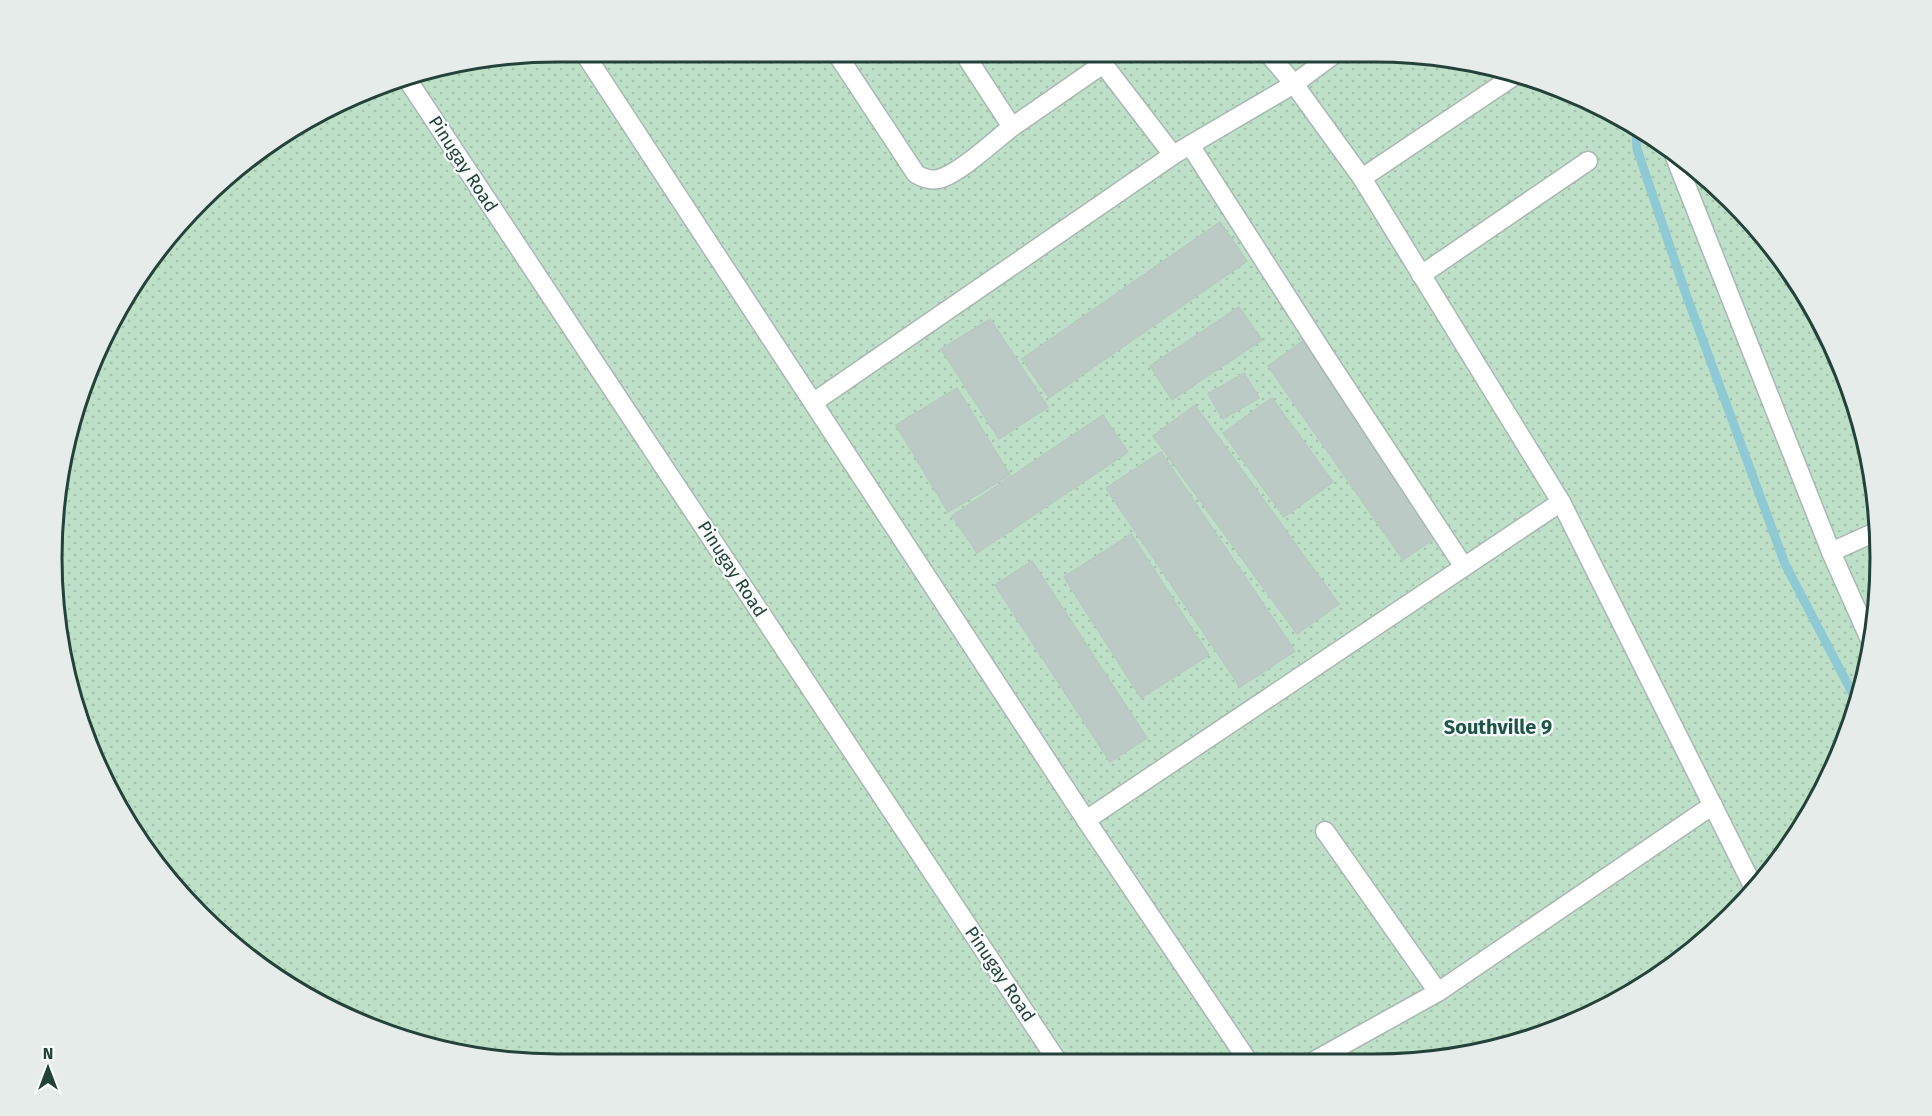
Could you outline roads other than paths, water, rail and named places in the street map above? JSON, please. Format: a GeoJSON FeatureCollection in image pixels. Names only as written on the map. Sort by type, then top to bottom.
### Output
{"type":"FeatureCollection","features":[{"type":"Feature","properties":{"kind":"street"},"geometry":{"type":"LineString","coordinates":[[590,62],[1086,820],[1243,1054]]}},
{"type":"Feature","properties":{"kind":"street"},"geometry":{"type":"LineString","coordinates":[[842,62],[916,174],[922,178],[936,180],[951,175],[1093,62]]}},
{"type":"Feature","properties":{"kind":"street"},"geometry":{"type":"LineString","coordinates":[[970,62],[1012,127]]}},
{"type":"Feature","properties":{"kind":"street"},"geometry":{"type":"LineString","coordinates":[[1101,62],[1173,155]]}},
{"type":"Feature","properties":{"kind":"street"},"geometry":{"type":"LineString","coordinates":[[1275,62],[1362,178],[1560,502],[1750,881]]}},
{"type":"Feature","properties":{"kind":"street"},"geometry":{"type":"LineString","coordinates":[[814,402],[1173,155],[1294,84],[1324,62]]}},
{"type":"Feature","properties":{"kind":"street"},"geometry":{"type":"LineString","coordinates":[[1362,178],[1508,80]]}},
{"type":"Feature","properties":{"kind":"street","name":"Pinugay Road"},"geometry":{"type":"LineString","coordinates":[[410,84],[1053,1054]]}},
{"type":"Feature","properties":{"kind":"street"},"geometry":{"type":"LineString","coordinates":[[1190,145],[1464,567]]}},
{"type":"Feature","properties":{"kind":"street"},"geometry":{"type":"LineString","coordinates":[[1421,275],[1588,161]]}},
{"type":"Feature","properties":{"kind":"street"},"geometry":{"type":"LineString","coordinates":[[1679,166],[1831,552],[1865,629]]}},
{"type":"Feature","properties":{"kind":"street"},"geometry":{"type":"LineString","coordinates":[[1086,820],[1560,502]]}},
{"type":"Feature","properties":{"kind":"street"},"geometry":{"type":"LineString","coordinates":[[1831,552],[1869,535]]}},
{"type":"Feature","properties":{"kind":"street"},"geometry":{"type":"LineString","coordinates":[[1327,1054],[1438,992],[1713,805]]}},
{"type":"Feature","properties":{"kind":"street"},"geometry":{"type":"LineString","coordinates":[[1324,831],[1438,992]]}},
{"type":"Feature","properties":{"kind":"waterway"},"geometry":{"type":"LineString","coordinates":[[1636,137],[1637,149],[1687,297],[1785,564],[1852,693]]}},
{"type":"Feature","properties":{"kind":"district","name":"Southville 9"},"geometry":{"type":"Point","coordinates":[1498,727]}}]}
